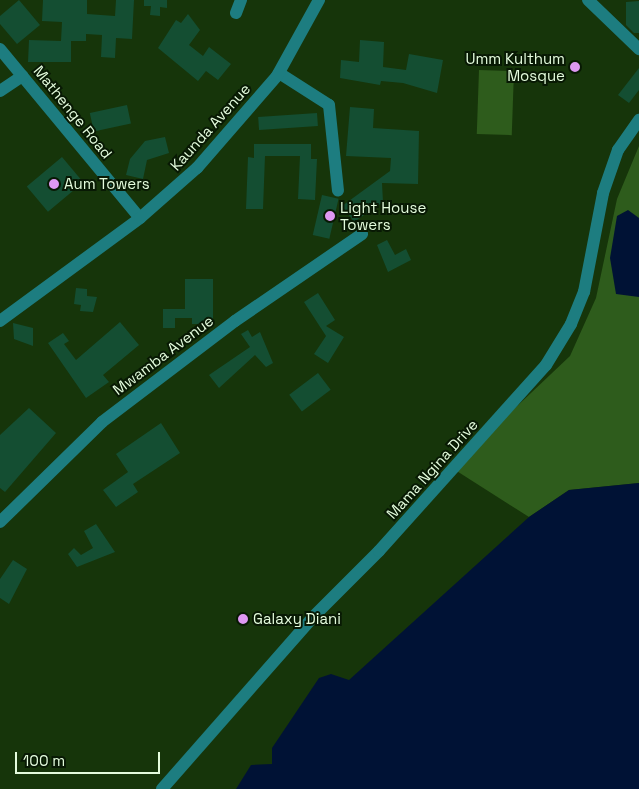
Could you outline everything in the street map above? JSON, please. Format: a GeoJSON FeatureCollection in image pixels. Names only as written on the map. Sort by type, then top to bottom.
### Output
{"type":"FeatureCollection","features":[{"type":"Feature","properties":{"kind":"street"},"geometry":{"type":"LineString","coordinates":[[236,13],[241,0]]}},
{"type":"Feature","properties":{"kind":"street","name":"Kaunda Avenue"},"geometry":{"type":"LineString","coordinates":[[0,321],[140,218],[197,168],[279,73],[319,0]]}},
{"type":"Feature","properties":{"kind":"street"},"geometry":{"type":"LineString","coordinates":[[588,0],[639,49]]}},
{"type":"Feature","properties":{"kind":"street","name":"Mathenge Road"},"geometry":{"type":"LineString","coordinates":[[0,49],[140,218]]}},
{"type":"Feature","properties":{"kind":"street"},"geometry":{"type":"LineString","coordinates":[[279,73],[329,105],[338,191]]}},
{"type":"Feature","properties":{"kind":"street"},"geometry":{"type":"LineString","coordinates":[[0,91],[22,76]]}},
{"type":"Feature","properties":{"kind":"street","name":"Mama Ngina Drive"},"geometry":{"type":"LineString","coordinates":[[162,789],[313,617],[379,551],[546,365],[581,300],[603,193],[618,150],[639,120]]}},
{"type":"Feature","properties":{"kind":"street","name":"Mwamba Avenue"},"geometry":{"type":"LineString","coordinates":[[0,522],[108,418],[235,321],[362,234]]}},
{"type":"Feature","properties":{"kind":"green space"},"geometry":{"type":"Polygon","coordinates":[[[479,70],[514,71],[512,135],[477,134],[479,70]]]}},
{"type":"Feature","properties":{"kind":"green space"},"geometry":{"type":"Polygon","coordinates":[[[639,146],[639,483],[569,490],[529,517],[452,468],[570,356],[596,298],[617,199],[639,146]]]}},
{"type":"Feature","properties":{"kind":"water"},"geometry":{"type":"Polygon","coordinates":[[[628,210],[639,218],[639,297],[616,294],[610,258],[617,216],[628,210]]]}},
{"type":"Feature","properties":{"kind":"water"},"geometry":{"type":"Polygon","coordinates":[[[639,483],[639,789],[236,789],[251,765],[272,764],[272,748],[319,678],[331,674],[349,680],[529,517],[569,490],[639,483]]]}},
{"type":"Feature","properties":{"kind":"building"},"geometry":{"type":"Polygon","coordinates":[[[19,0],[40,25],[17,44],[0,24],[0,16],[19,0]]]}},
{"type":"Feature","properties":{"kind":"building"},"geometry":{"type":"Polygon","coordinates":[[[43,0],[87,0],[87,14],[115,16],[116,0],[134,0],[132,39],[116,38],[115,58],[101,57],[102,35],[86,34],[86,41],[71,41],[71,62],[28,62],[29,40],[61,41],[62,22],[42,21],[43,0]]]}},
{"type":"Feature","properties":{"kind":"building"},"geometry":{"type":"Polygon","coordinates":[[[144,0],[167,0],[167,8],[160,7],[160,16],[150,15],[151,6],[144,6],[144,0]]]}},
{"type":"Feature","properties":{"kind":"building"},"geometry":{"type":"Polygon","coordinates":[[[639,1],[639,33],[634,33],[626,25],[626,2],[639,1]]]}},
{"type":"Feature","properties":{"kind":"building"},"geometry":{"type":"Polygon","coordinates":[[[188,14],[200,30],[189,45],[203,56],[209,47],[231,64],[218,80],[206,71],[198,81],[158,48],[176,20],[181,23],[188,14]]]}},
{"type":"Feature","properties":{"kind":"building"},"geometry":{"type":"Polygon","coordinates":[[[360,40],[384,42],[383,67],[406,70],[409,54],[443,60],[437,93],[403,83],[381,81],[380,85],[340,78],[341,60],[359,62],[360,40]]]}},
{"type":"Feature","properties":{"kind":"building"},"geometry":{"type":"Polygon","coordinates":[[[639,68],[639,90],[629,103],[618,95],[639,68]]]}},
{"type":"Feature","properties":{"kind":"building"},"geometry":{"type":"Polygon","coordinates":[[[127,105],[131,124],[94,131],[90,113],[127,105]]]}},
{"type":"Feature","properties":{"kind":"building"},"geometry":{"type":"Polygon","coordinates":[[[350,107],[374,109],[373,128],[419,131],[418,184],[382,183],[383,202],[354,222],[342,206],[390,171],[391,158],[346,156],[350,107]]]}},
{"type":"Feature","properties":{"kind":"building"},"geometry":{"type":"Polygon","coordinates":[[[317,113],[318,126],[259,130],[258,117],[317,113]]]}},
{"type":"Feature","properties":{"kind":"building"},"geometry":{"type":"Polygon","coordinates":[[[165,137],[169,153],[147,160],[143,179],[126,175],[130,159],[145,141],[165,137]]]}},
{"type":"Feature","properties":{"kind":"building"},"geometry":{"type":"Polygon","coordinates":[[[254,144],[311,144],[311,159],[317,159],[315,200],[298,199],[300,156],[265,156],[263,209],[246,209],[248,157],[254,158],[254,144]]]}},
{"type":"Feature","properties":{"kind":"building","name":"Aum Towers"},"geometry":{"type":"Polygon","coordinates":[[[62,157],[83,182],[48,212],[27,187],[62,157]]]}},
{"type":"Feature","properties":{"kind":"building","name":"Light House Towers"},"geometry":{"type":"Polygon","coordinates":[[[322,195],[339,199],[329,239],[313,235],[322,195]]]}},
{"type":"Feature","properties":{"kind":"building"},"geometry":{"type":"Polygon","coordinates":[[[387,240],[395,255],[406,249],[411,260],[388,272],[377,245],[387,240]]]}},
{"type":"Feature","properties":{"kind":"building"},"geometry":{"type":"Polygon","coordinates":[[[185,279],[213,279],[213,324],[192,324],[192,318],[175,318],[175,328],[163,328],[163,309],[185,309],[185,279]]]}},
{"type":"Feature","properties":{"kind":"building"},"geometry":{"type":"Polygon","coordinates":[[[76,288],[87,289],[87,296],[97,297],[93,312],[80,311],[81,305],[74,304],[76,288]]]}},
{"type":"Feature","properties":{"kind":"building"},"geometry":{"type":"Polygon","coordinates":[[[318,293],[335,320],[326,326],[344,337],[328,363],[314,354],[326,336],[304,302],[318,293]]]}},
{"type":"Feature","properties":{"kind":"building"},"geometry":{"type":"Polygon","coordinates":[[[120,322],[139,345],[103,375],[109,382],[86,398],[48,343],[63,333],[69,341],[64,344],[76,360],[120,322]]]}},
{"type":"Feature","properties":{"kind":"building"},"geometry":{"type":"Polygon","coordinates":[[[13,323],[33,328],[33,346],[14,339],[13,323]]]}},
{"type":"Feature","properties":{"kind":"building"},"geometry":{"type":"Polygon","coordinates":[[[248,330],[252,337],[260,332],[273,363],[266,367],[255,355],[219,388],[209,375],[250,347],[241,334],[248,330]]]}},
{"type":"Feature","properties":{"kind":"building"},"geometry":{"type":"Polygon","coordinates":[[[318,373],[331,390],[302,411],[289,395],[318,373]]]}},
{"type":"Feature","properties":{"kind":"building"},"geometry":{"type":"Polygon","coordinates":[[[29,408],[56,433],[5,492],[0,488],[0,435],[29,408]]]}},
{"type":"Feature","properties":{"kind":"building"},"geometry":{"type":"Polygon","coordinates":[[[161,423],[180,453],[133,484],[138,492],[116,507],[103,490],[128,472],[116,454],[161,423]]]}},
{"type":"Feature","properties":{"kind":"building"},"geometry":{"type":"Polygon","coordinates":[[[96,524],[115,552],[77,567],[68,554],[74,548],[81,555],[93,548],[84,531],[96,524]]]}},
{"type":"Feature","properties":{"kind":"building"},"geometry":{"type":"Polygon","coordinates":[[[13,560],[27,569],[9,604],[0,598],[0,579],[13,560]]]}},
{"type":"Feature","properties":{"kind":"place","name":"Umm Kulthum Mosque"},"geometry":{"type":"Point","coordinates":[575,67]}},
{"type":"Feature","properties":{"kind":"place","name":"Aum Towers"},"geometry":{"type":"Point","coordinates":[54,184]}},
{"type":"Feature","properties":{"kind":"place","name":"Light House Towers"},"geometry":{"type":"Point","coordinates":[330,216]}},
{"type":"Feature","properties":{"kind":"place","name":"Galaxy Diani"},"geometry":{"type":"Point","coordinates":[243,619]}}]}
